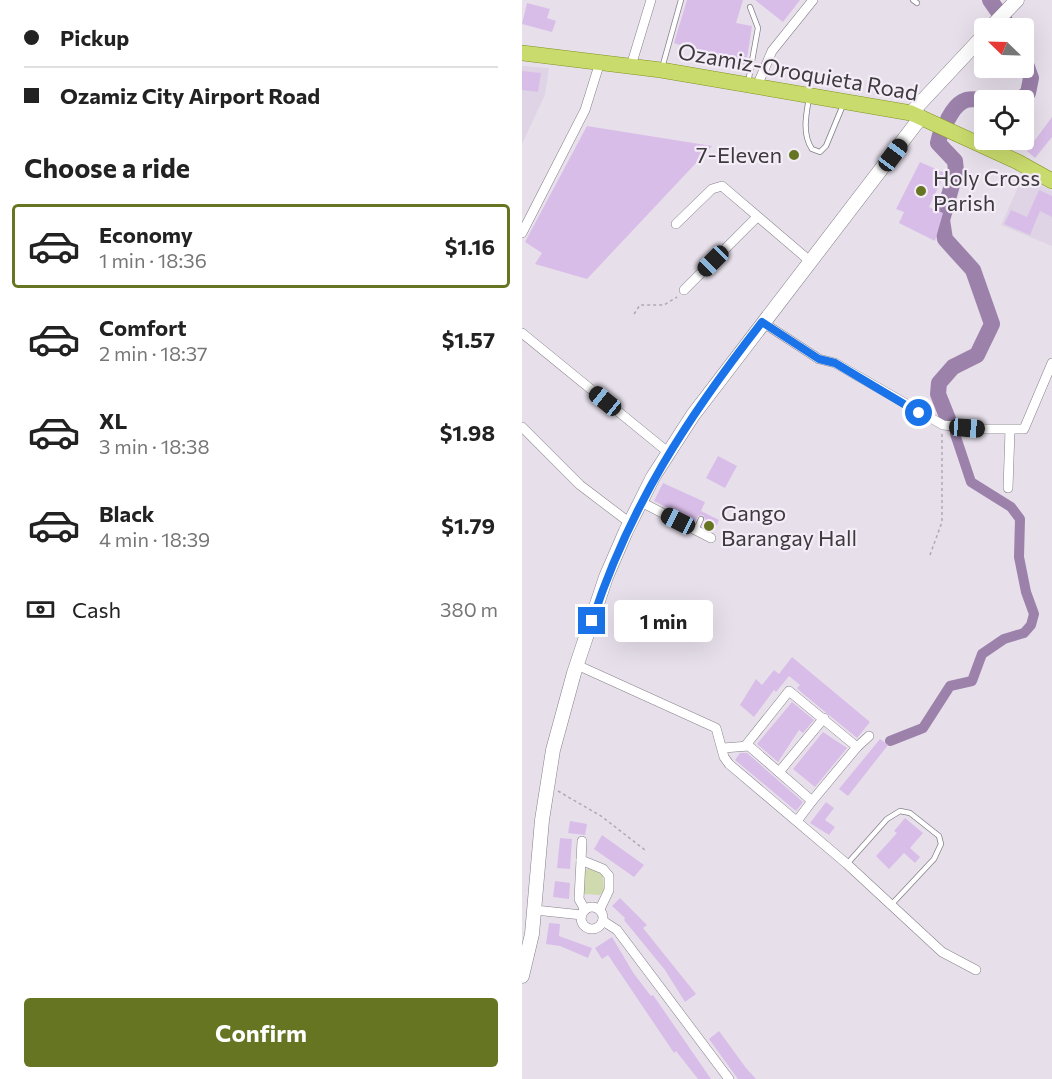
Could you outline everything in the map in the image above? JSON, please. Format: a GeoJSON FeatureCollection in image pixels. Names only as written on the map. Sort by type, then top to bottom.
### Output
{"type":"FeatureCollection","features":[{"type":"Feature","properties":{"kind":"main road"},"geometry":{"type":"LineString","coordinates":[[1000,18],[1017,0]]}},
{"type":"Feature","properties":{"kind":"main road"},"geometry":{"type":"LineString","coordinates":[[522,976],[535,910],[547,785],[553,750],[606,577],[630,523],[693,415],[762,322],[811,262],[916,115],[974,47]]}},
{"type":"Feature","properties":{"kind":"main road","name":"Ozamiz-Oroquieta Road"},"geometry":{"type":"LineString","coordinates":[[522,53],[661,70],[916,115],[1017,162],[1052,181]]}},
{"type":"Feature","properties":{"kind":"street"},"geometry":{"type":"LineString","coordinates":[[631,66],[651,0]]}},
{"type":"Feature","properties":{"kind":"street"},"geometry":{"type":"LineString","coordinates":[[753,86],[772,51],[813,0]]}},
{"type":"Feature","properties":{"kind":"street"},"geometry":{"type":"LineString","coordinates":[[522,233],[577,127],[600,62]]}},
{"type":"Feature","properties":{"kind":"street"},"geometry":{"type":"LineString","coordinates":[[676,224],[717,186],[734,193],[757,218],[811,262]]}},
{"type":"Feature","properties":{"kind":"street"},"geometry":{"type":"LineString","coordinates":[[684,290],[757,218]]}},
{"type":"Feature","properties":{"kind":"street"},"geometry":{"type":"LineString","coordinates":[[762,322],[819,359],[835,363],[942,424],[1010,430],[1026,426],[1052,363]]}},
{"type":"Feature","properties":{"kind":"street"},"geometry":{"type":"LineString","coordinates":[[522,333],[669,453]]}},
{"type":"Feature","properties":{"kind":"street"},"geometry":{"type":"LineString","coordinates":[[522,427],[580,485],[630,523]]}},
{"type":"Feature","properties":{"kind":"street"},"geometry":{"type":"LineString","coordinates":[[1008,488],[1010,430]]}},
{"type":"Feature","properties":{"kind":"street"},"geometry":{"type":"LineString","coordinates":[[641,502],[711,538]]}},
{"type":"Feature","properties":{"kind":"street"},"geometry":{"type":"LineString","coordinates":[[577,666],[716,728],[729,764],[847,864],[942,952],[976,970]]}},
{"type":"Feature","properties":{"kind":"street"},"geometry":{"type":"LineString","coordinates":[[723,748],[746,745],[789,692],[857,747]]}},
{"type":"Feature","properties":{"kind":"street"},"geometry":{"type":"LineString","coordinates":[[779,772],[824,718]]}},
{"type":"Feature","properties":{"kind":"street"},"geometry":{"type":"LineString","coordinates":[[797,821],[857,747],[869,736]]}},
{"type":"Feature","properties":{"kind":"street"},"geometry":{"type":"LineString","coordinates":[[746,745],[812,801]]}},
{"type":"Feature","properties":{"kind":"street"},"geometry":{"type":"LineString","coordinates":[[582,841],[579,899],[583,912],[582,921],[588,928],[597,928],[603,921]]}},
{"type":"Feature","properties":{"kind":"street"},"geometry":{"type":"LineString","coordinates":[[581,860],[603,869],[609,876],[609,890],[600,909],[603,921],[617,930],[729,1079]]}},
{"type":"Feature","properties":{"kind":"street"},"geometry":{"type":"LineString","coordinates":[[535,910],[583,912],[592,907],[600,909]]}},
{"type":"Feature","properties":{"kind":"lane"},"geometry":{"type":"LineString","coordinates":[[661,70],[681,0]]}},
{"type":"Feature","properties":{"kind":"lane"},"geometry":{"type":"LineString","coordinates":[[750,7],[758,28],[753,86]]}},
{"type":"Feature","properties":{"kind":"lane"},"geometry":{"type":"LineString","coordinates":[[809,95],[805,123],[807,142],[812,149],[820,152],[826,146],[844,101]]}},
{"type":"Feature","properties":{"kind":"lane"},"geometry":{"type":"LineString","coordinates":[[696,530],[701,519]]}},
{"type":"Feature","properties":{"kind":"lane"},"geometry":{"type":"LineString","coordinates":[[847,864],[887,819],[900,811],[910,813],[939,837],[939,851],[934,859],[891,905]]}},
{"type":"Feature","properties":{"kind":"path"},"geometry":{"type":"LineString","coordinates":[[634,314],[640,305],[664,305],[684,290]]}},
{"type":"Feature","properties":{"kind":"path"},"geometry":{"type":"LineString","coordinates":[[930,555],[942,522],[942,424]]}},
{"type":"Feature","properties":{"kind":"path"},"geometry":{"type":"LineString","coordinates":[[547,785],[602,816],[645,850]]}},
{"type":"Feature","properties":{"kind":"shaded area"},"geometry":{"type":"Polygon","coordinates":[[[522,66],[549,68],[545,95],[522,144],[522,66]]]}},
{"type":"Feature","properties":{"kind":"shaded area"},"geometry":{"type":"Polygon","coordinates":[[[1023,176],[1052,191],[1052,246],[1001,225],[1023,176]]]}},
{"type":"Feature","properties":{"kind":"green space"},"geometry":{"type":"Polygon","coordinates":[[[589,867],[603,875],[604,890],[600,895],[584,894],[584,872],[589,867]]]}},
{"type":"Feature","properties":{"kind":"building"},"geometry":{"type":"Polygon","coordinates":[[[687,0],[743,0],[736,23],[752,26],[746,65],[706,59],[707,54],[674,43],[687,0]]]}},
{"type":"Feature","properties":{"kind":"building"},"geometry":{"type":"Polygon","coordinates":[[[755,0],[800,0],[783,22],[755,0]]]}},
{"type":"Feature","properties":{"kind":"building"},"geometry":{"type":"Polygon","coordinates":[[[527,3],[550,9],[547,18],[556,21],[552,32],[522,24],[527,3]]]}},
{"type":"Feature","properties":{"kind":"building"},"geometry":{"type":"Polygon","coordinates":[[[522,71],[541,73],[538,92],[522,90],[522,71]]]}},
{"type":"Feature","properties":{"kind":"building"},"geometry":{"type":"Polygon","coordinates":[[[1052,117],[1052,137],[1035,158],[1027,151],[1034,150],[1034,141],[1052,117]]]}},
{"type":"Feature","properties":{"kind":"building"},"geometry":{"type":"Polygon","coordinates":[[[587,126],[712,146],[587,279],[535,264],[542,253],[525,242],[587,126]]]}},
{"type":"Feature","properties":{"kind":"building","name":"Holy Cross Parish"},"geometry":{"type":"Polygon","coordinates":[[[920,162],[945,173],[929,207],[943,213],[935,241],[899,223],[904,212],[896,209],[920,162]]]}},
{"type":"Feature","properties":{"kind":"building"},"geometry":{"type":"Polygon","coordinates":[[[1039,190],[1052,196],[1052,217],[1040,211],[1030,235],[1004,224],[1011,210],[1027,217],[1039,190]]]}},
{"type":"Feature","properties":{"kind":"building"},"geometry":{"type":"Polygon","coordinates":[[[718,456],[737,466],[725,488],[706,478],[718,456]]]}},
{"type":"Feature","properties":{"kind":"building"},"geometry":{"type":"Polygon","coordinates":[[[663,483],[705,502],[701,511],[719,520],[713,532],[703,526],[705,519],[703,515],[698,516],[695,522],[654,501],[663,483]]]}},
{"type":"Feature","properties":{"kind":"building"},"geometry":{"type":"Polygon","coordinates":[[[792,657],[870,722],[857,738],[801,692],[797,688],[800,685],[789,676],[776,692],[774,690],[754,717],[740,705],[756,679],[762,685],[774,670],[779,674],[792,657]]]}},
{"type":"Feature","properties":{"kind":"building"},"geometry":{"type":"Polygon","coordinates":[[[792,702],[814,720],[803,733],[799,730],[778,762],[757,744],[792,702]]]}},
{"type":"Feature","properties":{"kind":"building"},"geometry":{"type":"Polygon","coordinates":[[[823,732],[847,748],[815,787],[793,769],[823,732]]]}},
{"type":"Feature","properties":{"kind":"building"},"geometry":{"type":"Polygon","coordinates":[[[880,739],[888,745],[848,796],[839,789],[880,739]]]}},
{"type":"Feature","properties":{"kind":"building"},"geometry":{"type":"Polygon","coordinates":[[[740,753],[747,753],[803,802],[796,811],[735,760],[740,753]]]}},
{"type":"Feature","properties":{"kind":"building"},"geometry":{"type":"Polygon","coordinates":[[[826,802],[834,808],[825,820],[835,827],[829,835],[810,823],[826,802]]]}},
{"type":"Feature","properties":{"kind":"building"},"geometry":{"type":"Polygon","coordinates":[[[905,818],[923,833],[910,848],[920,857],[915,863],[904,853],[889,869],[876,856],[897,833],[894,831],[905,818]]]}},
{"type":"Feature","properties":{"kind":"building"},"geometry":{"type":"Polygon","coordinates":[[[570,821],[587,824],[585,835],[568,833],[570,821]]]}},
{"type":"Feature","properties":{"kind":"building"},"geometry":{"type":"Polygon","coordinates":[[[602,835],[644,865],[634,877],[594,849],[602,835]]]}},
{"type":"Feature","properties":{"kind":"building"},"geometry":{"type":"Polygon","coordinates":[[[560,838],[572,839],[570,869],[557,868],[560,838]]]}},
{"type":"Feature","properties":{"kind":"building"},"geometry":{"type":"Polygon","coordinates":[[[555,881],[570,883],[569,899],[553,897],[555,881]]]}},
{"type":"Feature","properties":{"kind":"building"},"geometry":{"type":"Polygon","coordinates":[[[620,898],[647,925],[643,928],[696,994],[685,1002],[665,970],[624,920],[625,918],[612,906],[620,898]]]}},
{"type":"Feature","properties":{"kind":"building"},"geometry":{"type":"Polygon","coordinates":[[[549,923],[560,924],[559,936],[592,948],[588,958],[560,946],[546,944],[549,923]]]}},
{"type":"Feature","properties":{"kind":"building"},"geometry":{"type":"Polygon","coordinates":[[[612,937],[634,974],[651,996],[653,995],[711,1079],[698,1079],[676,1051],[674,1053],[608,955],[602,959],[595,948],[612,937]]]}},
{"type":"Feature","properties":{"kind":"building"},"geometry":{"type":"Polygon","coordinates":[[[719,1031],[756,1079],[738,1079],[709,1039],[719,1031]]]}},
{"type":"Feature","properties":{"kind":"waterway"},"geometry":{"type":"LineString","coordinates":[[990,0],[999,13]]}},
{"type":"Feature","properties":{"kind":"waterway"},"geometry":{"type":"LineString","coordinates":[[1029,90],[1031,78]]}},
{"type":"Feature","properties":{"kind":"waterway"},"geometry":{"type":"LineString","coordinates":[[948,119],[958,105],[974,99]]}},
{"type":"Feature","properties":{"kind":"waterway"},"geometry":{"type":"LineString","coordinates":[[940,135],[938,143],[955,161],[956,171],[942,220],[945,239],[973,270],[992,324],[977,355],[953,367],[939,383],[938,394],[948,419]]}},
{"type":"Feature","properties":{"kind":"waterway"},"geometry":{"type":"LineString","coordinates":[[890,741],[923,728],[950,686],[972,681],[982,654],[1004,639],[1024,633],[1031,625],[1034,614],[1026,592],[1019,557],[1020,519],[1011,507],[971,482],[955,434]]}},
{"type":"Feature","properties":{"kind":"place","name":"7-Eleven"},"geometry":{"type":"Point","coordinates":[794,155]}},
{"type":"Feature","properties":{"kind":"place","name":"Holy Cross Parish"},"geometry":{"type":"Point","coordinates":[921,191]}},
{"type":"Feature","properties":{"kind":"place","name":"Gango Barangay Hall"},"geometry":{"type":"Point","coordinates":[709,526]}},
{"type":"Feature","properties":{"kind":"route"},"geometry":{"type":"LineString","coordinates":[[592,621],[606,577],[626,531],[654,477],[693,415],[762,322],[819,359],[835,363],[919,413]]}}]}
